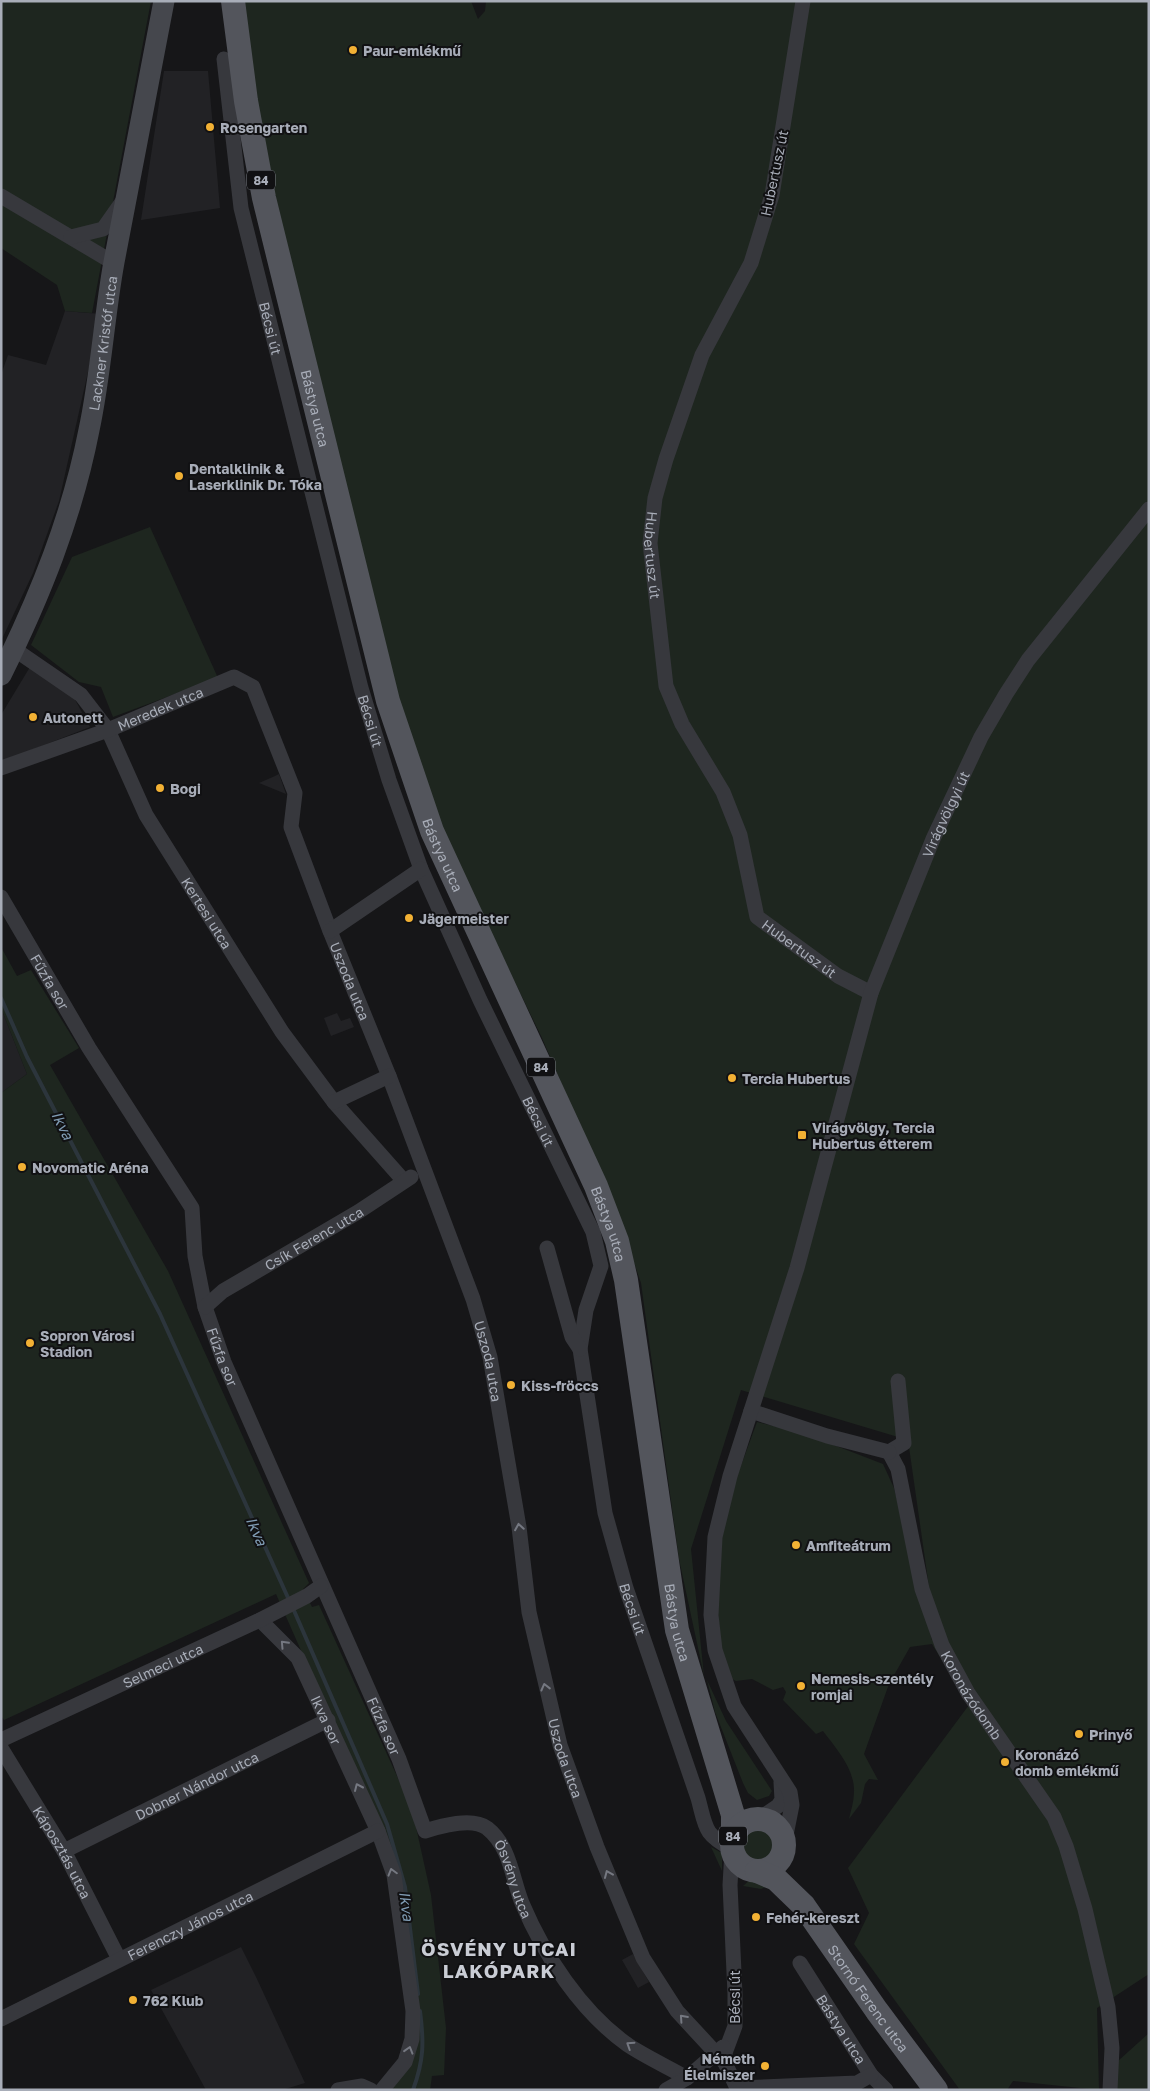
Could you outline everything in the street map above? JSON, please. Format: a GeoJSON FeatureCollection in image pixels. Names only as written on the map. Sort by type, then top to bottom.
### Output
{"type":"FeatureCollection","features":[{"type":"Feature","properties":{"kind":"main road","name":"Bástya utca"},"geometry":{"type":"LineString","coordinates":[[233,1],[246,101],[264,198],[388,702],[399,739],[432,831],[596,1186],[617,1241],[630,1305],[677,1630],[733,1815],[732,1846]]}},
{"type":"Feature","properties":{"kind":"main road","name":"Bástya utca"},"geometry":{"type":"LineString","coordinates":[[722,1776],[758,1819]]}},
{"type":"Feature","properties":{"kind":"main road","name":"84"},"geometry":{"type":"LineString","coordinates":[[757,1871],[741,1865],[732,1846],[741,1824],[758,1819],[769,1821],[777,1827],[782,1835],[783,1849]]}},
{"type":"Feature","properties":{"kind":"main road"},"geometry":{"type":"LineString","coordinates":[[757,1871],[774,1865],[783,1849]]}},
{"type":"Feature","properties":{"kind":"main road","name":"Stornó Ferenc utca"},"geometry":{"type":"LineString","coordinates":[[783,1849],[804,1906]]}},
{"type":"Feature","properties":{"kind":"main road","name":"Stornó Ferenc utca"},"geometry":{"type":"LineString","coordinates":[[757,1871],[776,1879],[804,1906],[877,2011],[936,2090]]}},
{"type":"Feature","properties":{"kind":"street","name":"Lackner Kristóf utca"},"geometry":{"type":"LineString","coordinates":[[1,675],[57,550],[72,502],[90,429],[114,264],[164,1]]}},
{"type":"Feature","properties":{"kind":"street","name":"Hubertusz út"},"geometry":{"type":"LineString","coordinates":[[803,1],[772,195],[751,263],[702,355],[655,498],[650,543],[666,686],[682,724],[723,792],[740,835],[758,917],[838,976],[871,993]]}},
{"type":"Feature","properties":{"kind":"street","name":"Bécsi út"},"geometry":{"type":"LineString","coordinates":[[224,59],[242,208],[277,357],[361,688],[388,780],[420,869],[480,1000],[593,1232],[601,1266],[586,1310],[580,1349],[605,1512],[626,1588],[698,1798],[707,1831],[713,1838],[732,1846],[735,1994],[733,2032],[720,2059],[666,2090]]}},
{"type":"Feature","properties":{"kind":"street"},"geometry":{"type":"LineString","coordinates":[[71,237],[103,229],[117,211],[127,193]]}},
{"type":"Feature","properties":{"kind":"street"},"geometry":{"type":"LineString","coordinates":[[1,196],[114,264]]}},
{"type":"Feature","properties":{"kind":"street","name":"Virágvölgyi út"},"geometry":{"type":"LineString","coordinates":[[774,1767],[730,1697],[715,1650],[711,1615],[715,1537],[730,1476],[797,1268],[871,993],[930,846],[985,730],[1028,660],[1149,509]]}},
{"type":"Feature","properties":{"kind":"street","name":"Kertesi utca"},"geometry":{"type":"LineString","coordinates":[[14,649],[81,695],[108,730],[146,815],[282,1032],[334,1102],[404,1182]]}},
{"type":"Feature","properties":{"kind":"street","name":"Meredek utca"},"geometry":{"type":"LineString","coordinates":[[1,768],[178,703],[234,677]]}},
{"type":"Feature","properties":{"kind":"street","name":"Uszoda utca"},"geometry":{"type":"LineString","coordinates":[[234,677],[253,686],[295,793],[291,827],[330,931],[389,1076],[473,1299],[490,1357],[519,1527],[529,1612],[560,1745],[597,1847],[643,1958],[677,2011],[720,2059]]}},
{"type":"Feature","properties":{"kind":"street"},"geometry":{"type":"LineString","coordinates":[[330,931],[420,869]]}},
{"type":"Feature","properties":{"kind":"street","name":"Fűzfa sor"},"geometry":{"type":"LineString","coordinates":[[1,897],[89,1048],[192,1208],[195,1256],[205,1307],[224,1362],[398,1759],[425,1831]]}},
{"type":"Feature","properties":{"kind":"street"},"geometry":{"type":"LineString","coordinates":[[334,1102],[389,1076]]}},
{"type":"Feature","properties":{"kind":"street","name":"Csík Ferenc utca"},"geometry":{"type":"LineString","coordinates":[[205,1307],[223,1291],[358,1212],[423,1169]]}},
{"type":"Feature","properties":{"kind":"street","name":"Bécsi út"},"geometry":{"type":"LineString","coordinates":[[547,1248],[572,1337],[580,1349]]}},
{"type":"Feature","properties":{"kind":"street"},"geometry":{"type":"LineString","coordinates":[[751,1411],[827,1436],[889,1452],[904,1444],[898,1381]]}},
{"type":"Feature","properties":{"kind":"street","name":"Koronázódomb"},"geometry":{"type":"LineString","coordinates":[[889,1452],[898,1469],[922,1589],[942,1645],[968,1693],[1054,1817],[1066,1846],[1085,1909],[1108,2007],[1112,2048],[1110,2090]]}},
{"type":"Feature","properties":{"kind":"street","name":"Selmeci utca"},"geometry":{"type":"LineString","coordinates":[[1,1740],[260,1620],[307,1596],[321,1586]]}},
{"type":"Feature","properties":{"kind":"street","name":"Ikva sor"},"geometry":{"type":"LineString","coordinates":[[260,1620],[298,1658],[378,1831]]}},
{"type":"Feature","properties":{"kind":"street","name":"Dobner Nándor utca"},"geometry":{"type":"LineString","coordinates":[[64,1851],[328,1720]]}},
{"type":"Feature","properties":{"kind":"street","name":"Káposztás utca"},"geometry":{"type":"LineString","coordinates":[[1,1748],[64,1851],[119,1959]]}},
{"type":"Feature","properties":{"kind":"street"},"geometry":{"type":"LineString","coordinates":[[758,1819],[778,1806],[782,1800],[783,1790],[774,1767]]}},
{"type":"Feature","properties":{"kind":"street"},"geometry":{"type":"LineString","coordinates":[[774,1767],[790,1792],[792,1805],[783,1849]]}},
{"type":"Feature","properties":{"kind":"street","name":"Ösvény utca"},"geometry":{"type":"LineString","coordinates":[[425,1831],[455,1824],[482,1824],[502,1844],[522,1903],[542,1942],[590,2011],[628,2045],[687,2078]]}},
{"type":"Feature","properties":{"kind":"street"},"geometry":{"type":"LineString","coordinates":[[378,1831],[394,1875],[413,2011],[412,2039],[405,2062],[382,2090]]}},
{"type":"Feature","properties":{"kind":"street","name":"Ferenczy János utca"},"geometry":{"type":"LineString","coordinates":[[1,2019],[378,1831]]}},
{"type":"Feature","properties":{"kind":"street","name":"Bécsi út"},"geometry":{"type":"LineString","coordinates":[[732,1902],[741,1880],[748,1873],[757,1871]]}},
{"type":"Feature","properties":{"kind":"street","name":"Bástya utca"},"geometry":{"type":"LineString","coordinates":[[800,1963],[871,2075],[886,2090]]}},
{"type":"Feature","properties":{"kind":"street"},"geometry":{"type":"LineString","coordinates":[[720,2059],[738,2089],[857,2083],[871,2075]]}},
{"type":"Feature","properties":{"kind":"street"},"geometry":{"type":"LineString","coordinates":[[338,2090],[362,2086],[370,2090]]}},
{"type":"Feature","properties":{"kind":"shaded area"},"geometry":{"type":"Polygon","coordinates":[[[1,1],[151,1],[92,313],[65,311],[57,285],[1,248],[1,1]]]}},
{"type":"Feature","properties":{"kind":"shaded area"},"geometry":{"type":"Polygon","coordinates":[[[241,1],[471,1],[478,19],[485,11],[486,1],[1149,1],[1149,1974],[1097,2008],[1099,2090],[1013,2081],[1007,2090],[960,2090],[854,1944],[869,1913],[848,1868],[969,1705],[932,1644],[910,1647],[889,1684],[864,1754],[878,1780],[869,1779],[865,1784],[861,1803],[849,1819],[854,1795],[851,1775],[838,1751],[823,1731],[816,1734],[783,1700],[786,1692],[783,1687],[773,1690],[752,1679],[736,1681],[724,1675],[715,1582],[724,1512],[757,1422],[800,1432],[883,1464],[894,1488],[932,1640],[931,1601],[908,1440],[741,1390],[691,1549],[704,1676],[679,1559],[641,1283],[616,1210],[542,1038],[428,803],[387,672],[272,195],[241,1]]]}},
{"type":"Feature","properties":{"kind":"shaded area"},"geometry":{"type":"Polygon","coordinates":[[[164,71],[208,71],[220,208],[141,220],[164,71]]]}},
{"type":"Feature","properties":{"kind":"shaded area"},"geometry":{"type":"Polygon","coordinates":[[[65,311],[101,314],[59,501],[33,573],[1,641],[1,375],[8,355],[46,365],[65,311]]]}},
{"type":"Feature","properties":{"kind":"shaded area"},"geometry":{"type":"Polygon","coordinates":[[[150,527],[218,678],[113,717],[101,687],[79,682],[31,645],[72,557],[150,527]]]}},
{"type":"Feature","properties":{"kind":"shaded area"},"geometry":{"type":"Polygon","coordinates":[[[30,667],[73,696],[90,727],[1,762],[1,715],[30,667]]]}},
{"type":"Feature","properties":{"kind":"shaded area"},"geometry":{"type":"Polygon","coordinates":[[[279,774],[286,794],[259,783],[275,776],[279,774]]]}},
{"type":"Feature","properties":{"kind":"shaded area"},"geometry":{"type":"Polygon","coordinates":[[[1,947],[17,976],[31,970],[79,1048],[50,1065],[168,1271],[309,1583],[303,1589],[312,1607],[319,1605],[412,1809],[431,1895],[446,2028],[444,2075],[432,2076],[430,2090],[390,2090],[414,2036],[389,1863],[376,1820],[276,1594],[4,1720],[1,1716],[1,1093],[27,1074],[1,1008],[1,947]]]}},
{"type":"Feature","properties":{"kind":"shaded area"},"geometry":{"type":"Polygon","coordinates":[[[1,1008],[27,1074],[1,1093],[1,1008]]]}},
{"type":"Feature","properties":{"kind":"shaded area"},"geometry":{"type":"Polygon","coordinates":[[[337,1013],[341,1021],[350,1018],[354,1027],[331,1036],[324,1018],[337,1013]]]}},
{"type":"Feature","properties":{"kind":"shaded area"},"geometry":{"type":"Polygon","coordinates":[[[707,1680],[726,1721],[772,1791],[769,1796],[757,1800],[748,1793],[715,1712],[707,1680]]]}},
{"type":"Feature","properties":{"kind":"shaded area"},"geometry":{"type":"Polygon","coordinates":[[[758,1828],[764,1829],[769,1833],[773,1838],[773,1850],[769,1855],[764,1859],[758,1860],[752,1859],[747,1855],[743,1850],[742,1844],[743,1838],[747,1833],[752,1829],[758,1828]]]}},
{"type":"Feature","properties":{"kind":"shaded area"},"geometry":{"type":"Polygon","coordinates":[[[711,1847],[722,1853],[722,1871],[711,1847]]]}},
{"type":"Feature","properties":{"kind":"shaded area"},"geometry":{"type":"Polygon","coordinates":[[[752,1878],[774,1884],[761,1889],[743,1886],[752,1878]]]}},
{"type":"Feature","properties":{"kind":"shaded area"},"geometry":{"type":"Polygon","coordinates":[[[241,1947],[305,2083],[282,2090],[206,2090],[151,1990],[241,1947]]]}},
{"type":"Feature","properties":{"kind":"shaded area"},"geometry":{"type":"Polygon","coordinates":[[[633,1954],[649,1982],[638,1988],[622,1960],[633,1954]]]}},
{"type":"Feature","properties":{"kind":"shaded area"},"geometry":{"type":"Polygon","coordinates":[[[1149,2033],[1149,2090],[1116,2090],[1118,2061],[1149,2033]]]}},
{"type":"Feature","properties":{"kind":"waterway","name":"Ikva"},"geometry":{"type":"LineString","coordinates":[[1,998],[27,1057],[160,1314],[289,1600]]}},
{"type":"Feature","properties":{"kind":"waterway","name":"Ikva"},"geometry":{"type":"LineString","coordinates":[[292,1606],[387,1824],[405,1887],[418,1994]]}},
{"type":"Feature","properties":{"kind":"waterway","name":"Ikva"},"geometry":{"type":"LineString","coordinates":[[413,2090],[422,2051],[420,2011]]}},
{"type":"Feature","properties":{"kind":"place","name":"Paur-emlékmű"},"geometry":{"type":"Point","coordinates":[353,50]}},
{"type":"Feature","properties":{"kind":"place","name":"Rosengarten"},"geometry":{"type":"Point","coordinates":[210,127]}},
{"type":"Feature","properties":{"kind":"place","name":"Dentalklinik & Laserklinik Dr. Tóka"},"geometry":{"type":"Point","coordinates":[179,476]}},
{"type":"Feature","properties":{"kind":"place","name":"Autonett"},"geometry":{"type":"Point","coordinates":[33,717]}},
{"type":"Feature","properties":{"kind":"place","name":"Bogi"},"geometry":{"type":"Point","coordinates":[160,788]}},
{"type":"Feature","properties":{"kind":"place","name":"Jägermeister"},"geometry":{"type":"Point","coordinates":[409,918]}},
{"type":"Feature","properties":{"kind":"place","name":"Tercia Hubertus"},"geometry":{"type":"Point","coordinates":[732,1078]}},
{"type":"Feature","properties":{"kind":"place","name":"Virágvölgy, Tercia Hubertus étterem"},"geometry":{"type":"Point","coordinates":[802,1135]}},
{"type":"Feature","properties":{"kind":"place","name":"Novomatic Aréna"},"geometry":{"type":"Point","coordinates":[22,1167]}},
{"type":"Feature","properties":{"kind":"place","name":"Sopron Városi Stadion"},"geometry":{"type":"Point","coordinates":[30,1343]}},
{"type":"Feature","properties":{"kind":"place","name":"Kiss-fröccs"},"geometry":{"type":"Point","coordinates":[511,1385]}},
{"type":"Feature","properties":{"kind":"place","name":"Amfiteátrum"},"geometry":{"type":"Point","coordinates":[796,1545]}},
{"type":"Feature","properties":{"kind":"place","name":"Nemesis-szentély romjai"},"geometry":{"type":"Point","coordinates":[801,1686]}},
{"type":"Feature","properties":{"kind":"place","name":"Prinyő"},"geometry":{"type":"Point","coordinates":[1079,1734]}},
{"type":"Feature","properties":{"kind":"place","name":"Koronázó domb emlékmű"},"geometry":{"type":"Point","coordinates":[1005,1762]}},
{"type":"Feature","properties":{"kind":"place","name":"Fehér-kereszt"},"geometry":{"type":"Point","coordinates":[756,1917]}},
{"type":"Feature","properties":{"kind":"place","name":"762 Klub"},"geometry":{"type":"Point","coordinates":[133,2000]}},
{"type":"Feature","properties":{"kind":"place","name":"Németh Élelmiszer"},"geometry":{"type":"Point","coordinates":[765,2066]}},
{"type":"Feature","properties":{"kind":"district","name":"ÖSVÉNY UTCAI LAKÓPARK"},"geometry":{"type":"Point","coordinates":[499,1959]}}]}
